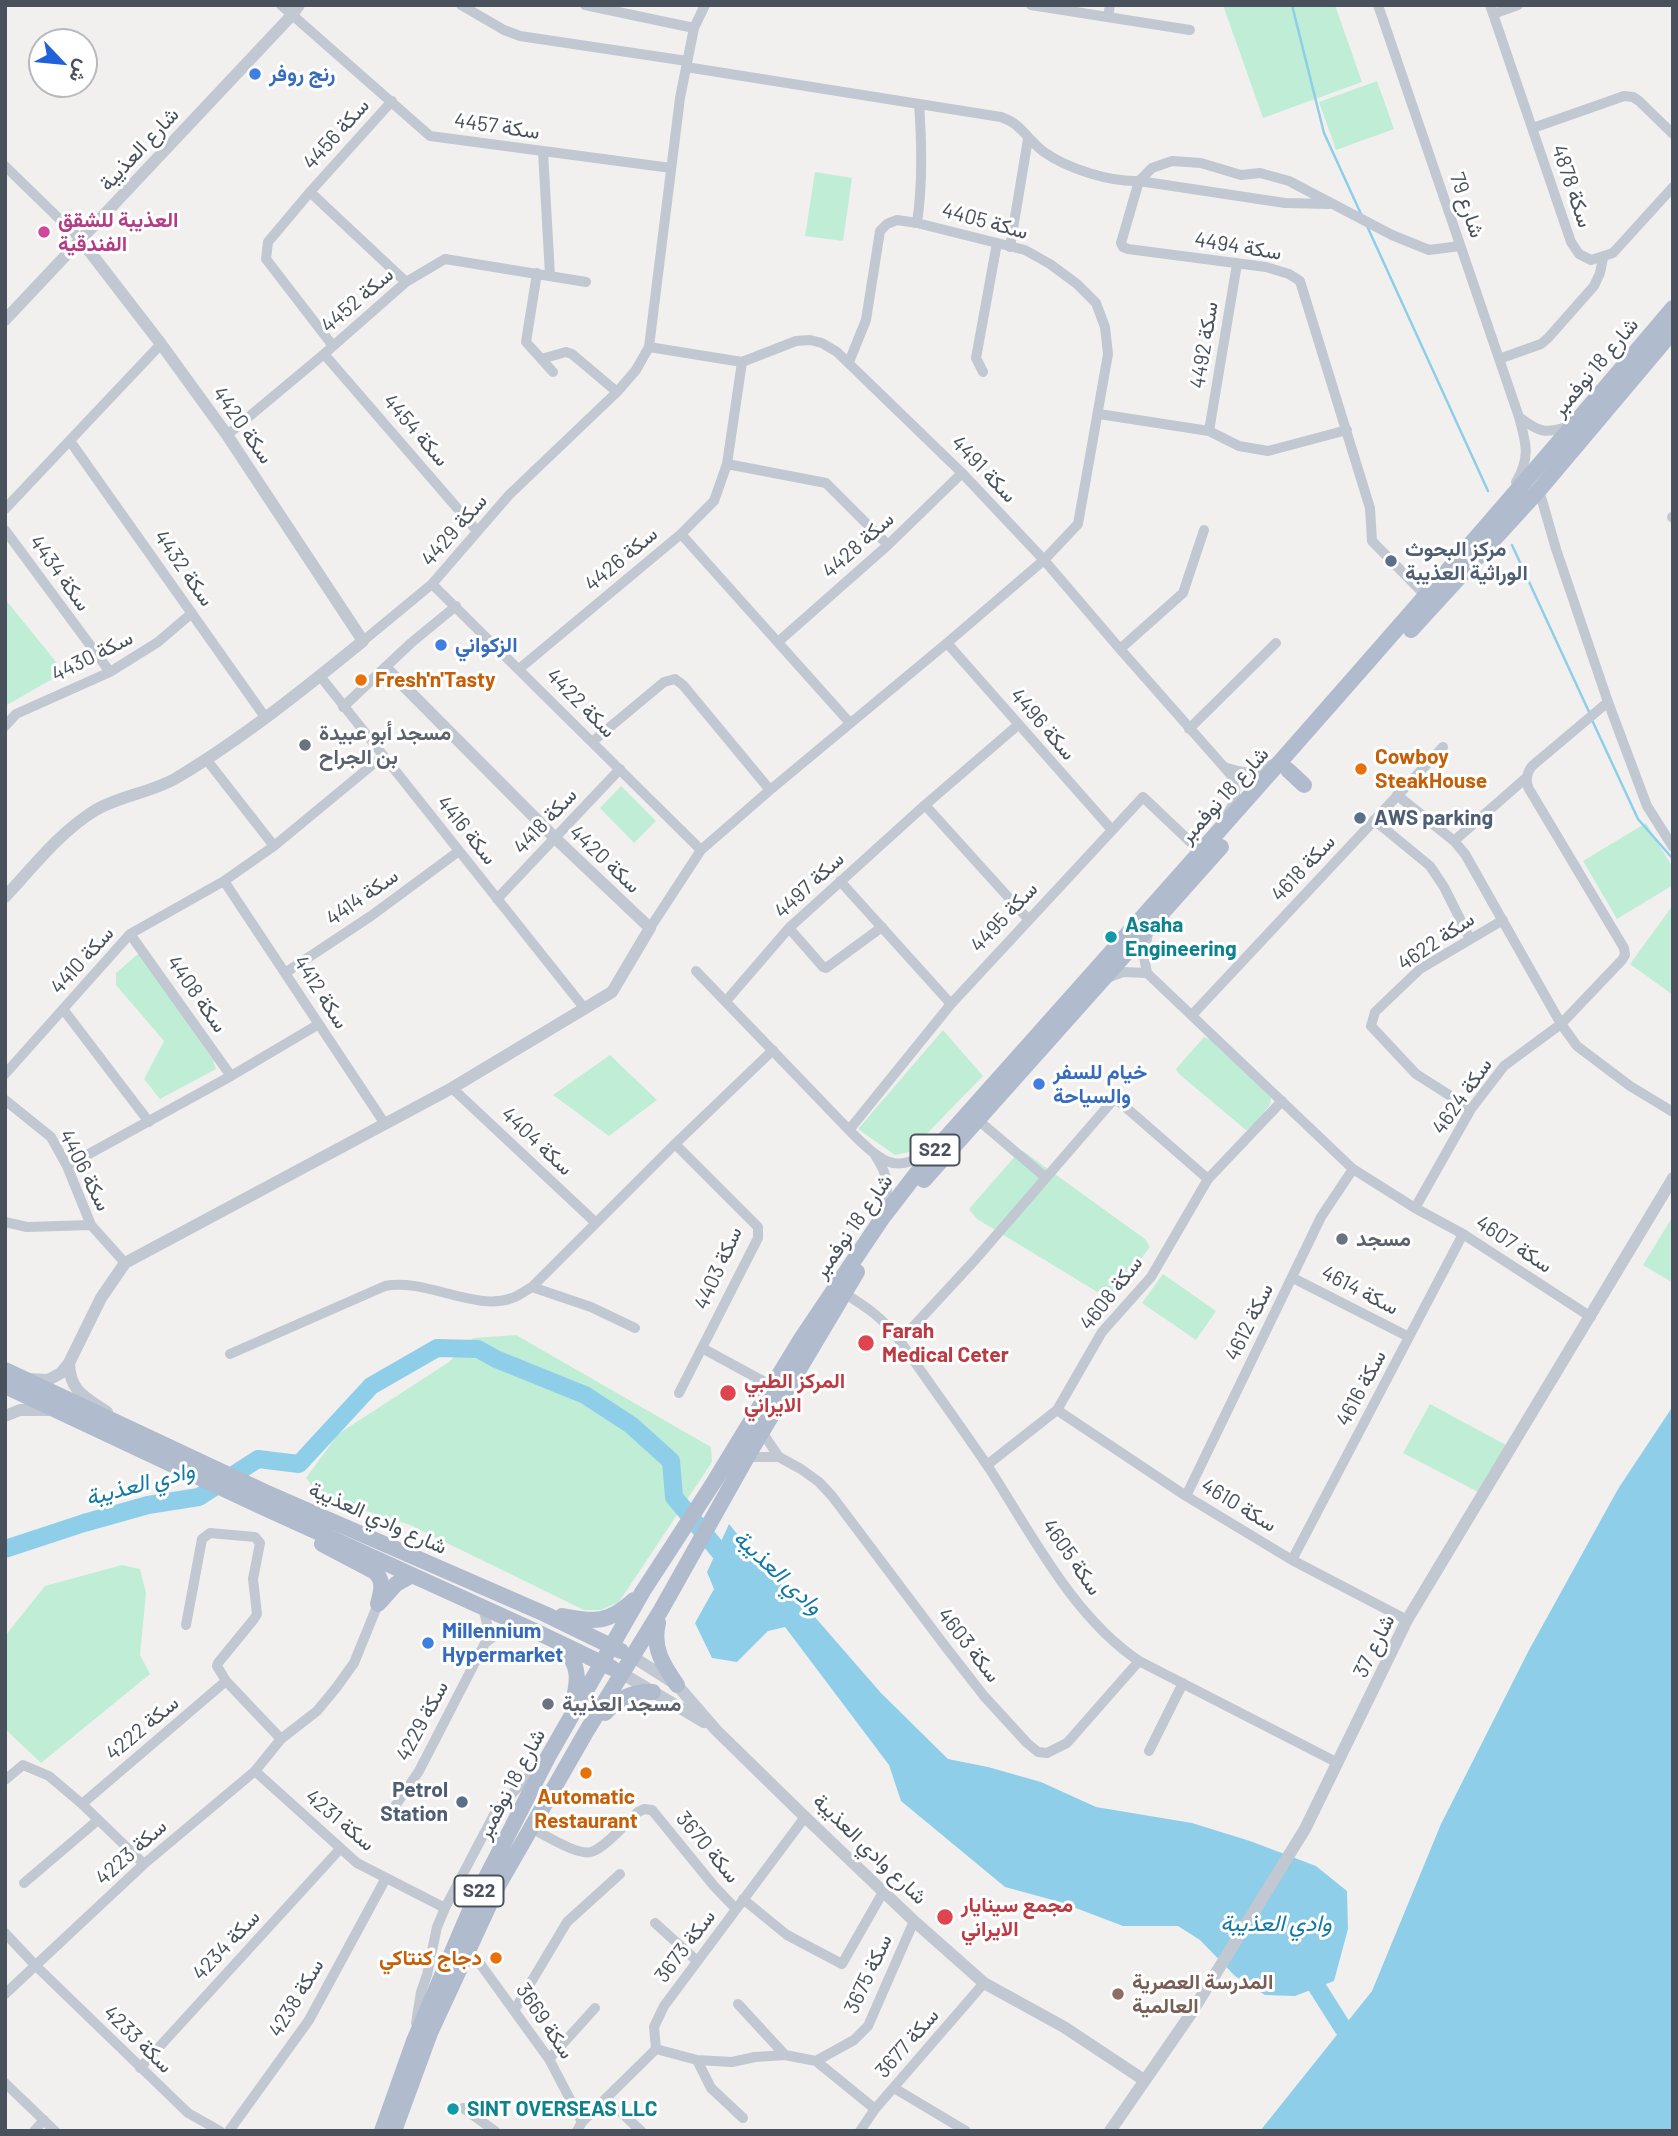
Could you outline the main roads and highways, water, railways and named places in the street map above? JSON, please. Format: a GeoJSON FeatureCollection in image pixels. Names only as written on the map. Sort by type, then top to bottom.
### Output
{"type":"FeatureCollection","features":[{"type":"Feature","properties":{"kind":"main road","name":"شارع 18 نوفمبر"},"geometry":{"type":"LineString","coordinates":[[394,2131],[430,2032],[499,1884],[870,1250],[920,1184],[1151,926],[1426,596],[1673,308]]}},
{"type":"Feature","properties":{"kind":"main road","name":"شارع 18 نوفمبر"},"geometry":{"type":"LineString","coordinates":[[382,2131],[414,2041],[474,1900],[548,1757],[647,1584],[849,1265],[883,1217],[934,1151],[1201,852],[1288,762],[1539,490],[1673,331]]}},
{"type":"Feature","properties":{"kind":"main road"},"geometry":{"type":"LineString","coordinates":[[1288,762],[1304,785]]}},
{"type":"Feature","properties":{"kind":"main road","name":"شارع وادي العذيبة"},"geometry":{"type":"LineString","coordinates":[[5,1370],[131,1436],[261,1498],[545,1614],[633,1657]]}},
{"type":"Feature","properties":{"kind":"main road","name":"شارع وادي العذيبة"},"geometry":{"type":"LineString","coordinates":[[5,1386],[64,1414],[131,1436]]}},
{"type":"Feature","properties":{"kind":"main road","name":"شارع وادي العذيبة"},"geometry":{"type":"LineString","coordinates":[[261,1498],[309,1529],[412,1574],[623,1674]]}},
{"type":"Feature","properties":{"kind":"main road"},"geometry":{"type":"LineString","coordinates":[[309,1529],[326,1547],[376,1572],[382,1588],[378,1604],[396,1584],[412,1574]]}},
{"type":"Feature","properties":{"kind":"main road"},"geometry":{"type":"LineString","coordinates":[[545,1614],[597,1621],[607,1619],[624,1609],[647,1584]]}},
{"type":"Feature","properties":{"kind":"main road"},"geometry":{"type":"LineString","coordinates":[[661,1610],[655,1641],[657,1651],[677,1685]]}},
{"type":"Feature","properties":{"kind":"main road"},"geometry":{"type":"LineString","coordinates":[[528,1628],[564,1650],[577,1667],[576,1690],[567,1724]]}},
{"type":"Feature","properties":{"kind":"main road"},"geometry":{"type":"LineString","coordinates":[[586,1732],[622,1698],[653,1692]]}},
{"type":"Feature","properties":{"kind":"water"},"geometry":{"type":"Polygon","coordinates":[[[1673,1406],[1673,2131],[1260,2131],[1372,1991],[1441,1824],[1529,1650],[1618,1489],[1673,1406]]]}},
{"type":"Feature","properties":{"kind":"water","name":"وادي العذيبة"},"geometry":{"type":"Polygon","coordinates":[[[729,1524],[771,1575],[807,1608],[881,1693],[948,1759],[1041,1782],[1096,1807],[1192,1823],[1316,1866],[1347,1891],[1348,1929],[1334,1981],[1295,1996],[1265,1995],[1235,1976],[1200,1940],[1178,1926],[1123,1926],[1060,1902],[1005,1887],[901,1801],[889,1765],[785,1627],[768,1631],[737,1662],[712,1658],[695,1623],[714,1589],[707,1572],[729,1524]]]}},
{"type":"Feature","properties":{"kind":"waterway"},"geometry":{"type":"LineString","coordinates":[[1292,5],[1324,133],[1361,214]]}},
{"type":"Feature","properties":{"kind":"waterway"},"geometry":{"type":"LineString","coordinates":[[1367,226],[1488,491]]}},
{"type":"Feature","properties":{"kind":"waterway"},"geometry":{"type":"LineString","coordinates":[[1512,545],[1590,714]]}},
{"type":"Feature","properties":{"kind":"waterway"},"geometry":{"type":"LineString","coordinates":[[1592,720],[1638,819],[1673,859]]}},
{"type":"Feature","properties":{"kind":"waterway","name":"وادي العذيبة"},"geometry":{"type":"LineString","coordinates":[[5,1549],[148,1505],[199,1497],[258,1459],[299,1464],[371,1386],[437,1348],[478,1349],[585,1395],[631,1425],[671,1461],[674,1497],[733,1568]]}},
{"type":"Feature","properties":{"kind":"waterway","name":"وادي العذيبة"},"geometry":{"type":"LineString","coordinates":[[1305,1968],[1343,2028]]}},
{"type":"Feature","properties":{"kind":"place","name":"رنج روفر"},"geometry":{"type":"Point","coordinates":[255,74]}},
{"type":"Feature","properties":{"kind":"place","name":"العذيبة للشقق الفندقية"},"geometry":{"type":"Point","coordinates":[44,232]}},
{"type":"Feature","properties":{"kind":"place","name":"مركز البحوث الوراثية العذيبة"},"geometry":{"type":"Point","coordinates":[1391,561]}},
{"type":"Feature","properties":{"kind":"place","name":"الزكواني"},"geometry":{"type":"Point","coordinates":[441,645]}},
{"type":"Feature","properties":{"kind":"place","name":"Fresh'n'Tasty"},"geometry":{"type":"Point","coordinates":[361,680]}},
{"type":"Feature","properties":{"kind":"place","name":"مسجد أبو عبيدة بن الجراح"},"geometry":{"type":"Point","coordinates":[305,745]}},
{"type":"Feature","properties":{"kind":"place","name":"Cowboy SteakHouse"},"geometry":{"type":"Point","coordinates":[1361,769]}},
{"type":"Feature","properties":{"kind":"place","name":"AWS parking"},"geometry":{"type":"Point","coordinates":[1360,818]}},
{"type":"Feature","properties":{"kind":"place","name":"Asaha Engineering"},"geometry":{"type":"Point","coordinates":[1111,937]}},
{"type":"Feature","properties":{"kind":"place","name":"خيام للسفر والسياحة"},"geometry":{"type":"Point","coordinates":[1039,1084]}},
{"type":"Feature","properties":{"kind":"place","name":"مسجد"},"geometry":{"type":"Point","coordinates":[1342,1239]}},
{"type":"Feature","properties":{"kind":"place","name":"Farah Medical Ceter"},"geometry":{"type":"Point","coordinates":[866,1343]}},
{"type":"Feature","properties":{"kind":"place","name":"المركز الطبي الايراني"},"geometry":{"type":"Point","coordinates":[728,1393]}},
{"type":"Feature","properties":{"kind":"place","name":"Millennium Hypermarket"},"geometry":{"type":"Point","coordinates":[428,1643]}},
{"type":"Feature","properties":{"kind":"place","name":"مسجد العذيبة"},"geometry":{"type":"Point","coordinates":[548,1704]}},
{"type":"Feature","properties":{"kind":"place","name":"Automatic Restaurant"},"geometry":{"type":"Point","coordinates":[586,1773]}},
{"type":"Feature","properties":{"kind":"place","name":"Petrol Station"},"geometry":{"type":"Point","coordinates":[462,1802]}},
{"type":"Feature","properties":{"kind":"place","name":"مجمع سينايار الايراني"},"geometry":{"type":"Point","coordinates":[945,1917]}},
{"type":"Feature","properties":{"kind":"place","name":"دجاج كنتاكي"},"geometry":{"type":"Point","coordinates":[496,1958]}},
{"type":"Feature","properties":{"kind":"place","name":"المدرسة العصرية العالمية"},"geometry":{"type":"Point","coordinates":[1118,1994]}},
{"type":"Feature","properties":{"kind":"place","name":"SINT OVERSEAS LLC"},"geometry":{"type":"Point","coordinates":[453,2109]}}]}
